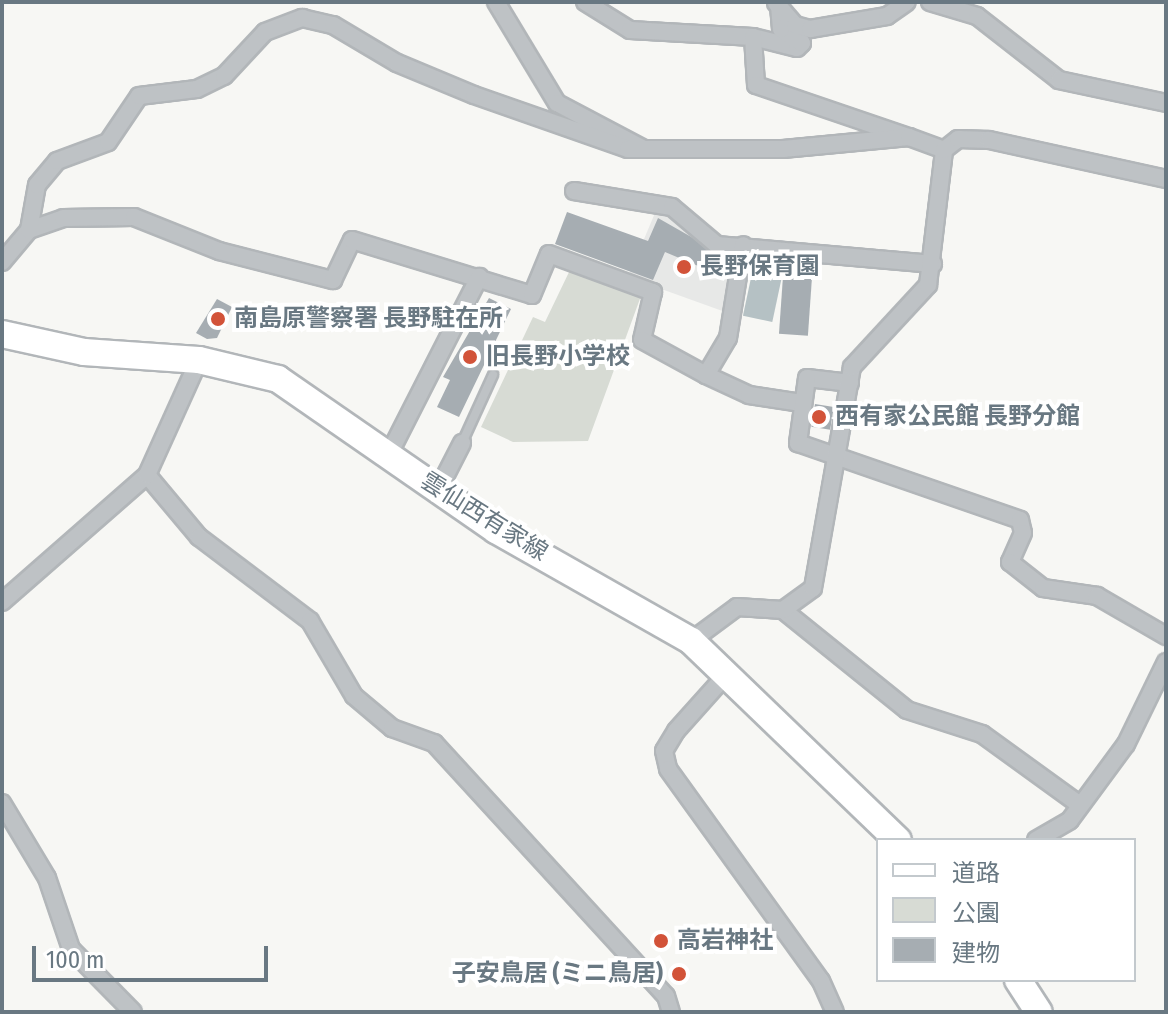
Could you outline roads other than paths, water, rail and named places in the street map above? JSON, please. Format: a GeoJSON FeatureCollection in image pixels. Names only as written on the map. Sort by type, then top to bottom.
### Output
{"type":"FeatureCollection","features":[{"type":"Feature","properties":{"kind":"main road","name":"雲仙西有家線"},"geometry":{"type":"LineString","coordinates":[[2,334],[84,352],[199,360],[278,379],[438,490],[691,641],[896,838]]}},
{"type":"Feature","properties":{"kind":"main road"},"geometry":{"type":"LineString","coordinates":[[1019,982],[1039,1012]]}},
{"type":"Feature","properties":{"kind":"street"},"geometry":{"type":"LineString","coordinates":[[496,2],[557,103],[644,149]]}},
{"type":"Feature","properties":{"kind":"street"},"geometry":{"type":"LineString","coordinates":[[585,2],[630,30],[802,43],[781,29],[777,5]]}},
{"type":"Feature","properties":{"kind":"street"},"geometry":{"type":"LineString","coordinates":[[777,5],[795,25],[810,29],[887,16],[907,2]]}},
{"type":"Feature","properties":{"kind":"street"},"geometry":{"type":"LineString","coordinates":[[930,2],[977,16],[1059,80],[1166,103]]}},
{"type":"Feature","properties":{"kind":"street"},"geometry":{"type":"LineString","coordinates":[[2,262],[29,230],[37,185],[57,161],[108,142],[139,96],[197,89],[224,76],[265,32],[302,18],[333,25],[397,63],[582,137],[644,149],[783,149],[909,137]]}},
{"type":"Feature","properties":{"kind":"street"},"geometry":{"type":"LineString","coordinates":[[753,37],[756,85],[944,150]]}},
{"type":"Feature","properties":{"kind":"street"},"geometry":{"type":"LineString","coordinates":[[783,610],[813,588],[820,572],[837,454],[850,383],[859,355],[916,302],[933,264],[944,150],[958,139],[989,140],[1166,179]]}},
{"type":"Feature","properties":{"kind":"street"},"geometry":{"type":"LineString","coordinates":[[574,191],[672,207],[706,241],[933,264]]}},
{"type":"Feature","properties":{"kind":"street"},"geometry":{"type":"LineString","coordinates":[[29,230],[63,218],[134,217],[219,251],[333,280],[352,240],[532,295],[549,254],[653,292],[642,340],[749,395],[801,403]]}},
{"type":"Feature","properties":{"kind":"street"},"geometry":{"type":"LineString","coordinates":[[706,375],[728,338],[743,245]]}},
{"type":"Feature","properties":{"kind":"street"},"geometry":{"type":"LineString","coordinates":[[389,454],[479,277]]}},
{"type":"Feature","properties":{"kind":"street"},"geometry":{"type":"LineString","coordinates":[[2,602],[147,475],[199,360]]}},
{"type":"Feature","properties":{"kind":"street"},"geometry":{"type":"LineString","coordinates":[[850,383],[811,376],[801,403],[798,443],[1020,520],[1023,533],[1010,562],[1043,588],[1097,596],[1166,636]]}},
{"type":"Feature","properties":{"kind":"street"},"geometry":{"type":"LineString","coordinates":[[438,490],[462,443]]}},
{"type":"Feature","properties":{"kind":"street"},"geometry":{"type":"LineString","coordinates":[[147,475],[199,537],[310,621],[354,696],[392,728],[434,743],[666,996],[671,1012]]}},
{"type":"Feature","properties":{"kind":"street"},"geometry":{"type":"LineString","coordinates":[[691,641],[737,607],[783,610],[907,710],[982,734],[1080,805]]}},
{"type":"Feature","properties":{"kind":"street"},"geometry":{"type":"LineString","coordinates":[[1039,838],[1080,805],[1126,744],[1166,662]]}},
{"type":"Feature","properties":{"kind":"street"},"geometry":{"type":"LineString","coordinates":[[726,675],[676,731],[664,751],[668,769],[821,981],[835,1012]]}},
{"type":"Feature","properties":{"kind":"street"},"geometry":{"type":"LineString","coordinates":[[2,803],[47,878],[71,949],[133,1012]]}},
{"type":"Feature","properties":{"kind":"lane"},"geometry":{"type":"LineString","coordinates":[[462,443],[493,375]]}},
{"type":"Feature","properties":{"kind":"place","name":"長野保育園"},"geometry":{"type":"Point","coordinates":[684,267]}},
{"type":"Feature","properties":{"kind":"place","name":"南島原警察署 長野駐在所"},"geometry":{"type":"Point","coordinates":[218,319]}},
{"type":"Feature","properties":{"kind":"place","name":"旧長野小学校"},"geometry":{"type":"Point","coordinates":[470,357]}},
{"type":"Feature","properties":{"kind":"place","name":"西有家公民館 長野分館"},"geometry":{"type":"Point","coordinates":[819,417]}},
{"type":"Feature","properties":{"kind":"place","name":"高岩神社"},"geometry":{"type":"Point","coordinates":[661,941]}},
{"type":"Feature","properties":{"kind":"place","name":"子安鳥居 (ミニ鳥居)"},"geometry":{"type":"Point","coordinates":[679,974]}}]}
